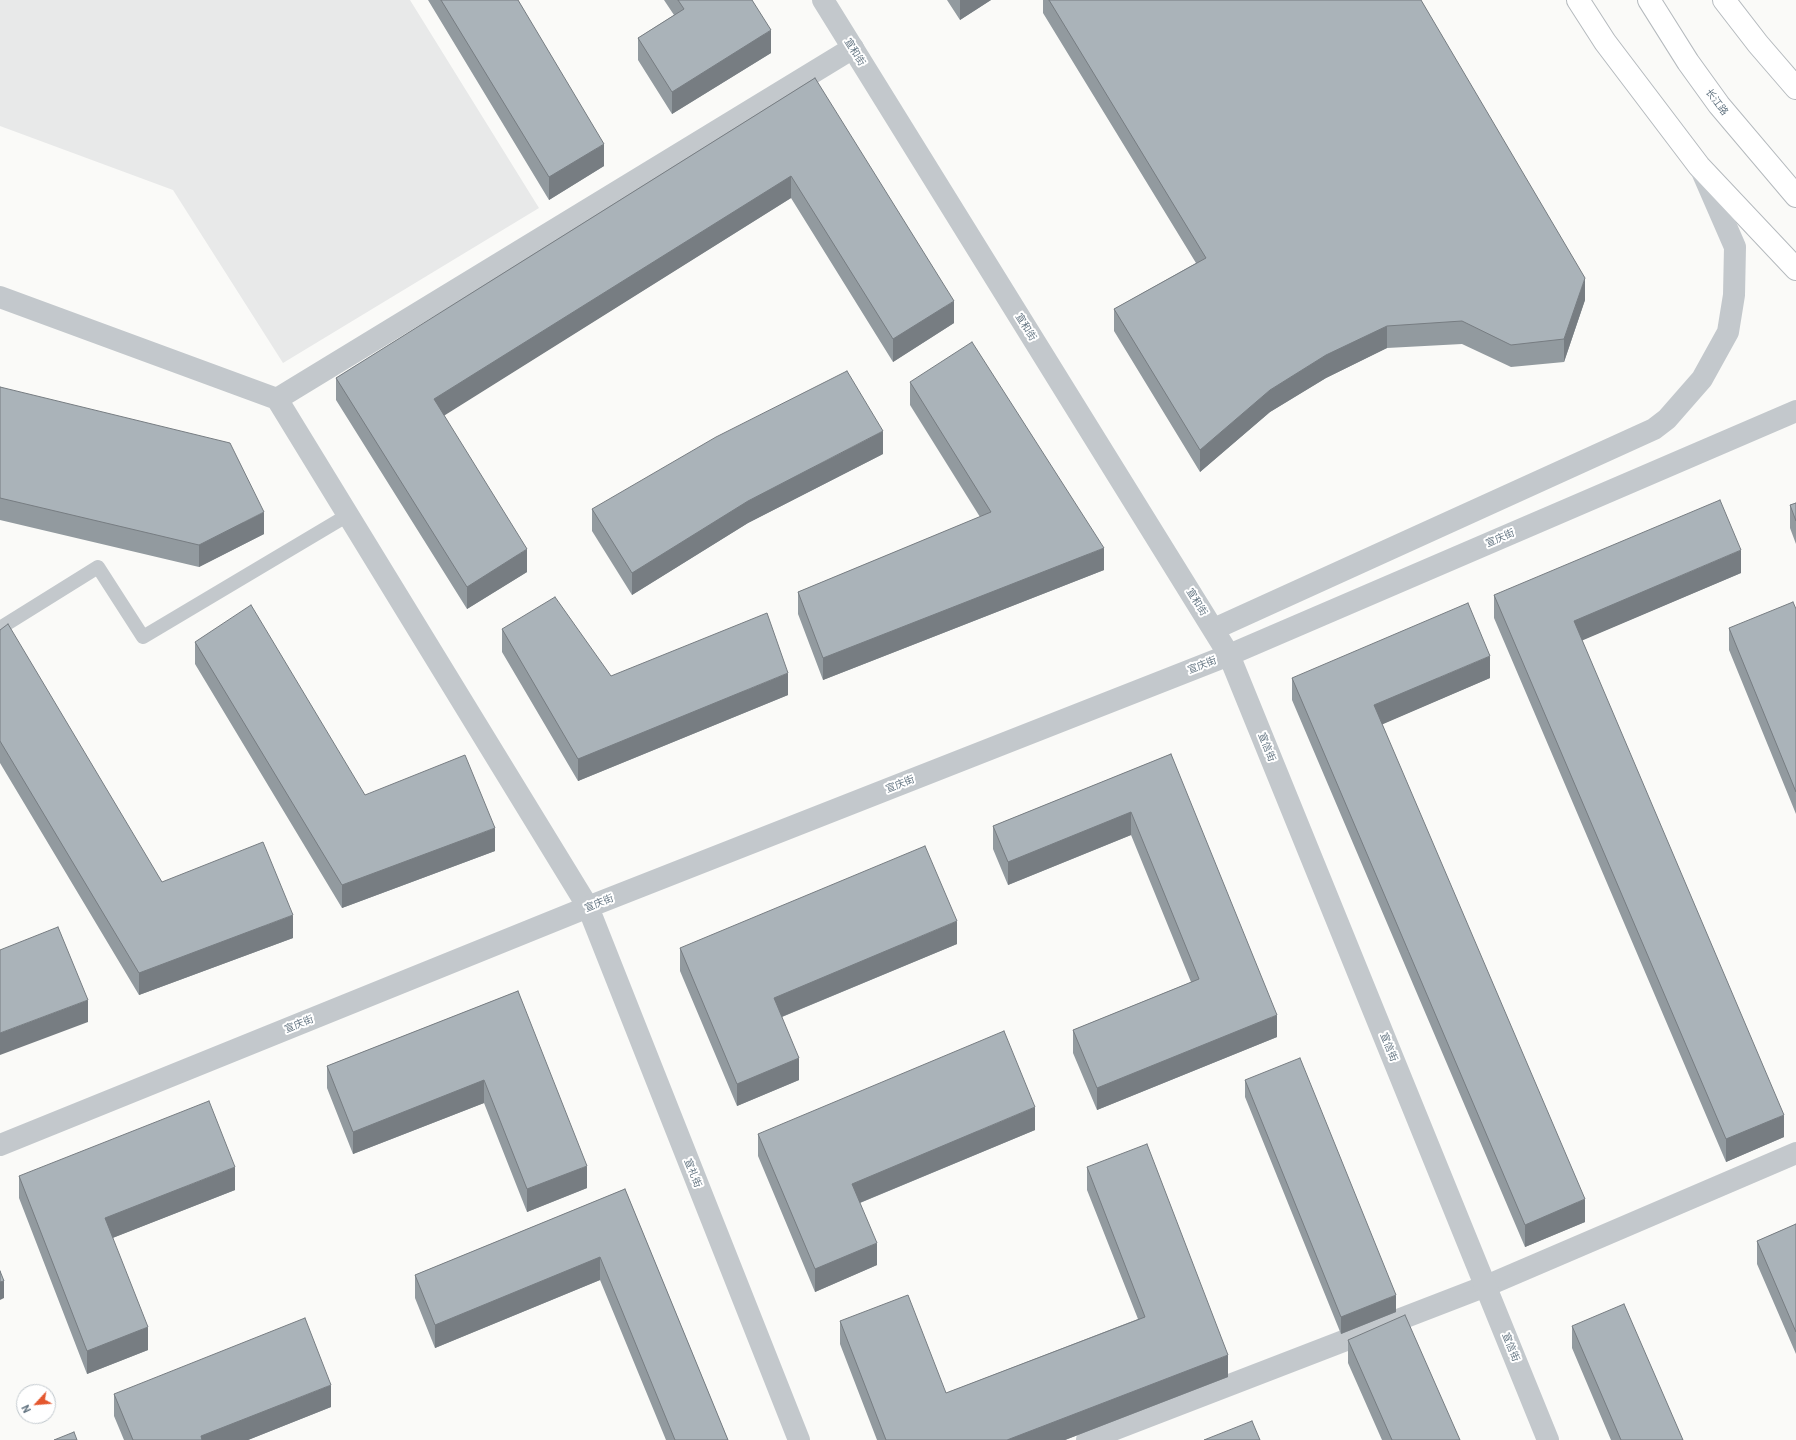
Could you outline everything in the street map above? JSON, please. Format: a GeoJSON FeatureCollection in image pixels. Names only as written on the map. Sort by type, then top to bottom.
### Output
{"type":"FeatureCollection","features":[{"type":"Feature","properties":{"kind":"main road"},"geometry":{"type":"LineString","coordinates":[[1578,0],[1605,42],[1699,166],[1796,270]]}},
{"type":"Feature","properties":{"kind":"main road","name":"长江路"},"geometry":{"type":"LineString","coordinates":[[1649,0],[1688,62],[1718,105],[1796,196]]}},
{"type":"Feature","properties":{"kind":"main road"},"geometry":{"type":"LineString","coordinates":[[1724,0],[1758,44],[1796,88]]}},
{"type":"Feature","properties":{"kind":"street","name":"宣和街"},"geometry":{"type":"LineString","coordinates":[[823,0],[1230,654]]}},
{"type":"Feature","properties":{"kind":"street"},"geometry":{"type":"LineString","coordinates":[[0,297],[277,399],[853,48]]}},
{"type":"Feature","properties":{"kind":"street"},"geometry":{"type":"LineString","coordinates":[[1214,629],[1654,429],[1668,419],[1702,379],[1728,332],[1734,295],[1735,247],[1699,166]]}},
{"type":"Feature","properties":{"kind":"street","name":"宣礼街"},"geometry":{"type":"LineString","coordinates":[[277,399],[588,907],[799,1440]]}},
{"type":"Feature","properties":{"kind":"street","name":"宣庆街"},"geometry":{"type":"LineString","coordinates":[[0,1144],[588,907],[1230,654],[1796,411]]}},
{"type":"Feature","properties":{"kind":"street","name":"宣信街"},"geometry":{"type":"LineString","coordinates":[[1230,654],[1548,1440]]}},
{"type":"Feature","properties":{"kind":"street"},"geometry":{"type":"LineString","coordinates":[[1087,1440],[1486,1286],[1796,1153]]}},
{"type":"Feature","properties":{"kind":"lane"},"geometry":{"type":"LineString","coordinates":[[0,628],[98,567],[143,637],[348,515]]}},
{"type":"Feature","properties":{"kind":"shaded area"},"geometry":{"type":"Polygon","coordinates":[[[0,0],[410,0],[539,208],[283,363],[173,190],[0,126],[0,0]]]}},
{"type":"Feature","properties":{"kind":"building"},"geometry":{"type":"Polygon","coordinates":[[[441,0],[518,0],[604,144],[549,177],[441,0]]]}},
{"type":"Feature","properties":{"kind":"building"},"geometry":{"type":"Polygon","coordinates":[[[678,0],[752,0],[771,30],[672,92],[638,38],[684,9],[678,0]]]}},
{"type":"Feature","properties":{"kind":"building"},"geometry":{"type":"Polygon","coordinates":[[[1049,0],[1421,0],[1585,278],[1564,339],[1511,345],[1462,321],[1387,326],[1326,355],[1270,390],[1200,450],[1114,309],[1206,258],[1049,0]]]}},
{"type":"Feature","properties":{"kind":"building"},"geometry":{"type":"Polygon","coordinates":[[[815,78],[954,301],[893,339],[791,176],[434,399],[527,549],[467,587],[336,378],[815,78]]]}},
{"type":"Feature","properties":{"kind":"building"},"geometry":{"type":"Polygon","coordinates":[[[972,342],[1104,548],[823,658],[798,592],[991,512],[910,382],[972,342]]]}},
{"type":"Feature","properties":{"kind":"building"},"geometry":{"type":"Polygon","coordinates":[[[847,371],[883,431],[748,501],[632,573],[592,509],[716,437],[847,371]]]}},
{"type":"Feature","properties":{"kind":"building"},"geometry":{"type":"Polygon","coordinates":[[[0,387],[230,443],[264,512],[199,545],[0,498],[0,387]]]}},
{"type":"Feature","properties":{"kind":"building"},"geometry":{"type":"Polygon","coordinates":[[[1720,500],[1741,550],[1574,621],[1784,1115],[1726,1139],[1494,595],[1720,500]]]}},
{"type":"Feature","properties":{"kind":"building"},"geometry":{"type":"Polygon","coordinates":[[[1796,503],[1796,521],[1790,505],[1796,503]]]}},
{"type":"Feature","properties":{"kind":"building"},"geometry":{"type":"Polygon","coordinates":[[[555,597],[611,676],[767,613],[788,673],[578,759],[502,629],[555,597]]]}},
{"type":"Feature","properties":{"kind":"building"},"geometry":{"type":"Polygon","coordinates":[[[1793,602],[1796,609],[1796,792],[1729,628],[1793,602]]]}},
{"type":"Feature","properties":{"kind":"building"},"geometry":{"type":"Polygon","coordinates":[[[1468,603],[1490,656],[1374,705],[1585,1199],[1525,1225],[1292,678],[1468,603]]]}},
{"type":"Feature","properties":{"kind":"building"},"geometry":{"type":"Polygon","coordinates":[[[251,605],[365,795],[465,755],[495,828],[342,885],[195,642],[251,605]]]}},
{"type":"Feature","properties":{"kind":"building"},"geometry":{"type":"Polygon","coordinates":[[[8,624],[162,882],[263,842],[293,915],[139,973],[0,741],[0,630],[8,624]]]}},
{"type":"Feature","properties":{"kind":"building"},"geometry":{"type":"Polygon","coordinates":[[[1171,754],[1277,1015],[1097,1088],[1073,1030],[1199,979],[1131,812],[1008,862],[993,826],[1171,754]]]}},
{"type":"Feature","properties":{"kind":"building"},"geometry":{"type":"Polygon","coordinates":[[[925,846],[957,921],[774,998],[799,1058],[737,1084],[680,948],[925,846]]]}},
{"type":"Feature","properties":{"kind":"building"},"geometry":{"type":"Polygon","coordinates":[[[58,927],[88,1000],[0,1033],[0,950],[58,927]]]}},
{"type":"Feature","properties":{"kind":"building"},"geometry":{"type":"Polygon","coordinates":[[[518,991],[587,1166],[527,1189],[484,1080],[353,1132],[327,1066],[518,991]]]}},
{"type":"Feature","properties":{"kind":"building"},"geometry":{"type":"Polygon","coordinates":[[[1004,1031],[1035,1107],[852,1184],[877,1243],[815,1269],[758,1134],[1004,1031]]]}},
{"type":"Feature","properties":{"kind":"building"},"geometry":{"type":"Polygon","coordinates":[[[1300,1058],[1396,1295],[1341,1317],[1245,1080],[1300,1058]]]}},
{"type":"Feature","properties":{"kind":"building"},"geometry":{"type":"Polygon","coordinates":[[[209,1101],[235,1167],[105,1218],[148,1327],[87,1351],[19,1176],[209,1101]]]}},
{"type":"Feature","properties":{"kind":"building"},"geometry":{"type":"Polygon","coordinates":[[[1147,1144],[1228,1355],[1007,1440],[886,1440],[840,1321],[908,1295],[946,1393],[1145,1317],[1087,1167],[1147,1144]]]}},
{"type":"Feature","properties":{"kind":"building"},"geometry":{"type":"Polygon","coordinates":[[[625,1189],[728,1440],[675,1440],[600,1257],[435,1325],[415,1275],[625,1189]]]}},
{"type":"Feature","properties":{"kind":"building"},"geometry":{"type":"Polygon","coordinates":[[[1796,1224],[1796,1332],[1757,1241],[1796,1224]]]}},
{"type":"Feature","properties":{"kind":"building"},"geometry":{"type":"Polygon","coordinates":[[[0,1271],[4,1281],[0,1282],[0,1271]]]}},
{"type":"Feature","properties":{"kind":"building"},"geometry":{"type":"Polygon","coordinates":[[[1624,1304],[1683,1440],[1621,1440],[1572,1326],[1624,1304]]]}},
{"type":"Feature","properties":{"kind":"building"},"geometry":{"type":"Polygon","coordinates":[[[1405,1315],[1460,1440],[1392,1440],[1348,1340],[1405,1315]]]}},
{"type":"Feature","properties":{"kind":"building"},"geometry":{"type":"Polygon","coordinates":[[[305,1318],[331,1385],[201,1436],[202,1440],[133,1440],[114,1394],[305,1318]]]}},
{"type":"Feature","properties":{"kind":"building"},"geometry":{"type":"Polygon","coordinates":[[[1252,1421],[1260,1440],[1204,1440],[1252,1421]]]}},
{"type":"Feature","properties":{"kind":"building"},"geometry":{"type":"Polygon","coordinates":[[[74,1432],[77,1440],[54,1440],[74,1432]]]}}]}
